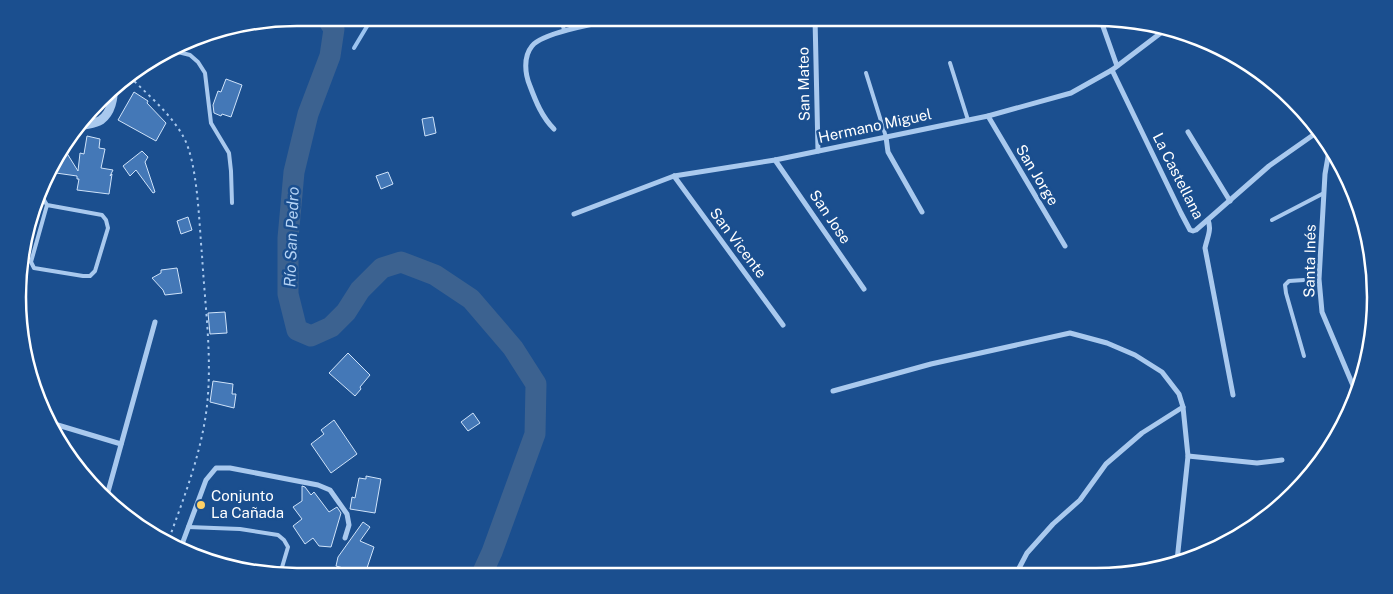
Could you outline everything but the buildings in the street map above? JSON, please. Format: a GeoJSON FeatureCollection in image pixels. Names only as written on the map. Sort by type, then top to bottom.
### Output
{"type":"FeatureCollection","features":[{"type":"Feature","properties":{"kind":"street"},"geometry":{"type":"LineString","coordinates":[[554,130],[546,121],[536,102],[527,78],[527,53],[533,44],[564,30],[584,26]]}},
{"type":"Feature","properties":{"kind":"street","name":"San Mateo"},"geometry":{"type":"LineString","coordinates":[[815,26],[818,151]]}},
{"type":"Feature","properties":{"kind":"street"},"geometry":{"type":"LineString","coordinates":[[1103,26],[1118,66]]}},
{"type":"Feature","properties":{"kind":"street","name":"Hermano Miguel"},"geometry":{"type":"LineString","coordinates":[[574,214],[674,176],[775,160],[988,116],[1071,94],[1118,66],[1160,34]]}},
{"type":"Feature","properties":{"kind":"street","name":"La Castellana"},"geometry":{"type":"LineString","coordinates":[[1112,70],[1192,231],[1208,220],[1269,166],[1313,135]]}},
{"type":"Feature","properties":{"kind":"street"},"geometry":{"type":"LineString","coordinates":[[88,124],[101,120],[108,112],[112,99]]}},
{"type":"Feature","properties":{"kind":"street","name":"San Jorge"},"geometry":{"type":"LineString","coordinates":[[988,116],[1065,246]]}},
{"type":"Feature","properties":{"kind":"street"},"geometry":{"type":"LineString","coordinates":[[1188,132],[1230,201]]}},
{"type":"Feature","properties":{"kind":"street"},"geometry":{"type":"LineString","coordinates":[[886,137],[888,152],[922,212]]}},
{"type":"Feature","properties":{"kind":"street","name":"Santa Inés"},"geometry":{"type":"LineString","coordinates":[[1328,159],[1319,279],[1322,312],[1352,384]]}},
{"type":"Feature","properties":{"kind":"street","name":"San Jose"},"geometry":{"type":"LineString","coordinates":[[775,160],[864,289]]}},
{"type":"Feature","properties":{"kind":"street","name":"San Vicente"},"geometry":{"type":"LineString","coordinates":[[674,176],[783,325]]}},
{"type":"Feature","properties":{"kind":"street"},"geometry":{"type":"LineString","coordinates":[[1208,220],[1210,233],[1205,248],[1233,395]]}},
{"type":"Feature","properties":{"kind":"street"},"geometry":{"type":"LineString","coordinates":[[108,490],[155,322]]}},
{"type":"Feature","properties":{"kind":"street"},"geometry":{"type":"LineString","coordinates":[[834,391],[931,364],[1070,333],[1107,343],[1135,355],[1162,372],[1178,394],[1183,406],[1188,456],[1178,555]]}},
{"type":"Feature","properties":{"kind":"street"},"geometry":{"type":"LineString","coordinates":[[1019,568],[1027,553],[1053,524],[1080,500],[1106,464],[1142,433],[1183,406]]}},
{"type":"Feature","properties":{"kind":"street"},"geometry":{"type":"LineString","coordinates":[[59,425],[120,444]]}},
{"type":"Feature","properties":{"kind":"street"},"geometry":{"type":"LineString","coordinates":[[1188,456],[1257,463],[1282,460]]}},
{"type":"Feature","properties":{"kind":"street"},"geometry":{"type":"LineString","coordinates":[[183,543],[206,480],[216,468],[230,468],[318,485],[330,490],[347,514],[349,525],[345,538]]}},
{"type":"Feature","properties":{"kind":"lane"},"geometry":{"type":"LineString","coordinates":[[563,26],[564,30]]}},
{"type":"Feature","properties":{"kind":"lane"},"geometry":{"type":"LineString","coordinates":[[180,53],[190,55],[198,62],[205,73],[211,123],[229,153],[232,203]]}},
{"type":"Feature","properties":{"kind":"lane"},"geometry":{"type":"LineString","coordinates":[[950,63],[968,120]]}},
{"type":"Feature","properties":{"kind":"lane"},"geometry":{"type":"LineString","coordinates":[[866,73],[886,137]]}},
{"type":"Feature","properties":{"kind":"lane"},"geometry":{"type":"LineString","coordinates":[[1272,220],[1324,193]]}},
{"type":"Feature","properties":{"kind":"lane"},"geometry":{"type":"LineString","coordinates":[[44,201],[47,205],[32,262],[34,268],[90,276],[95,271],[108,228],[106,220],[102,215],[47,205]]}},
{"type":"Feature","properties":{"kind":"lane"},"geometry":{"type":"LineString","coordinates":[[1304,356],[1286,293],[1286,285],[1289,281],[1319,279]]}},
{"type":"Feature","properties":{"kind":"lane"},"geometry":{"type":"LineString","coordinates":[[188,527],[240,529],[278,535],[288,547],[282,567]]}},
{"type":"Feature","properties":{"kind":"path"},"geometry":{"type":"LineString","coordinates":[[134,81],[157,103],[184,136],[191,159],[200,230],[209,360],[205,419],[191,479],[169,535]]}},
{"type":"Feature","properties":{"kind":"waterway","name":"Río San Pedro"},"geometry":{"type":"LineString","coordinates":[[332,26],[334,29],[330,56],[308,114],[294,172],[288,238],[288,294],[297,330],[311,336],[331,327],[346,312],[360,290],[382,268],[401,262],[435,275],[471,299],[513,348],[536,384],[535,434],[485,568]]}},
{"type":"Feature","properties":{"kind":"waterway"},"geometry":{"type":"LineString","coordinates":[[354,48],[367,26]]}},
{"type":"Feature","properties":{"kind":"place","name":"Conjunto La Cañada"},"geometry":{"type":"Point","coordinates":[201,505]}}]}
